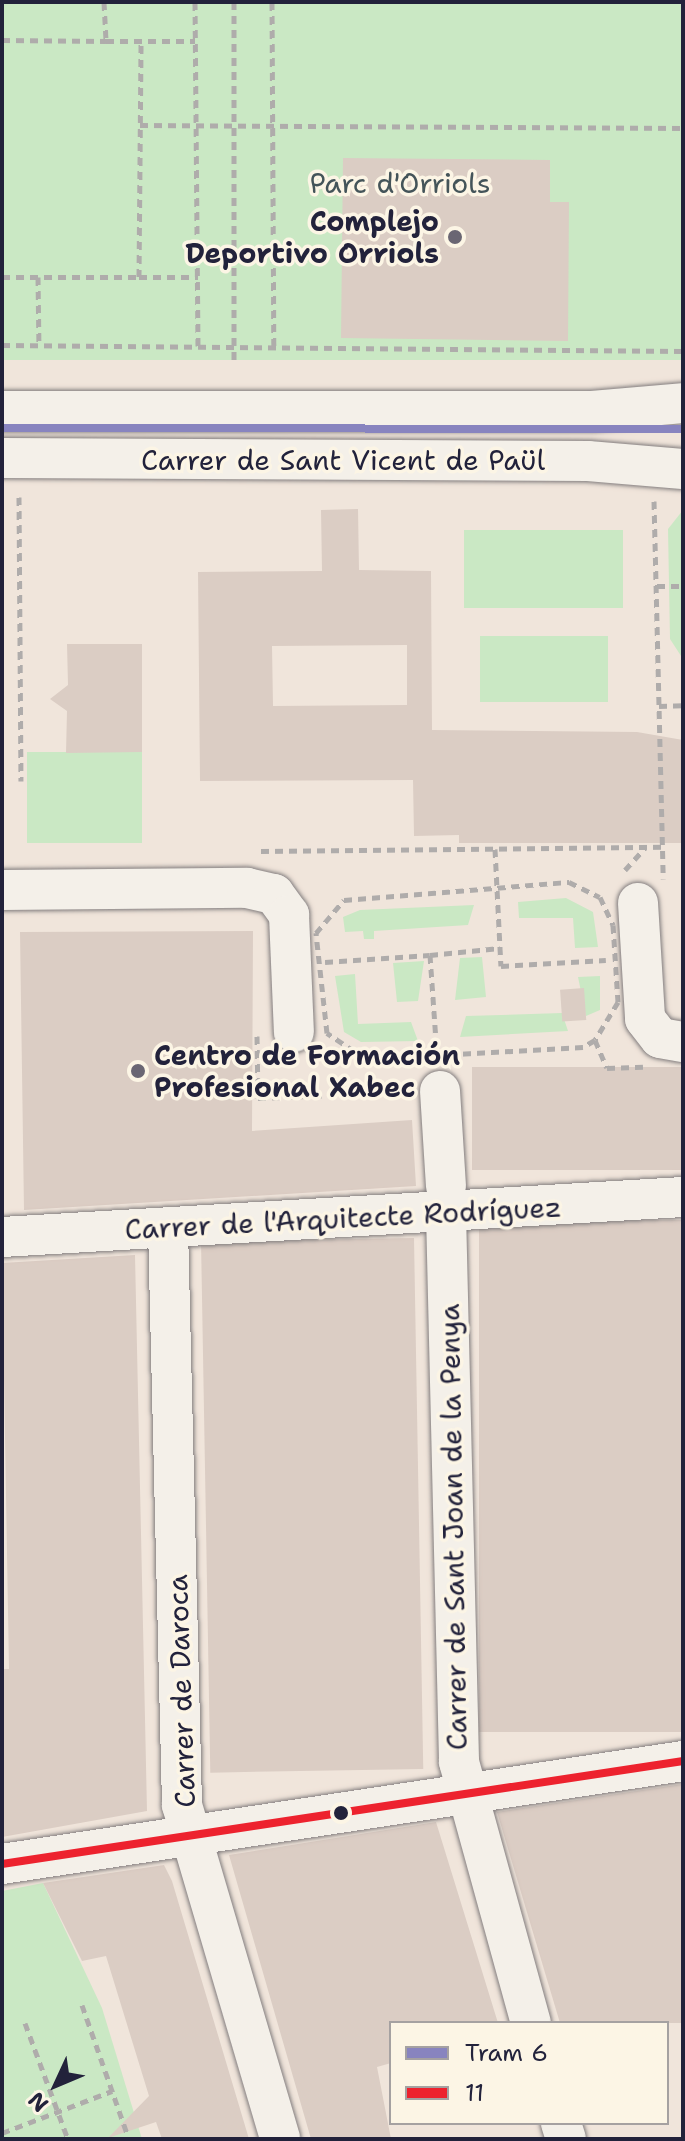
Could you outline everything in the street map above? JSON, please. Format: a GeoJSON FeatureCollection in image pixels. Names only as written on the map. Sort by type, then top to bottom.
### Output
{"type":"FeatureCollection","features":[{"type":"Feature","properties":{"kind":"street","name":"Carrer de Sant Vicent de Paül"},"geometry":{"type":"LineString","coordinates":[[2,411],[592,411],[683,403]]}},
{"type":"Feature","properties":{"kind":"street","name":"Carrer de Sant Vicent de Paül"},"geometry":{"type":"LineString","coordinates":[[2,458],[588,461],[669,482]]}},
{"type":"Feature","properties":{"kind":"street"},"geometry":{"type":"LineString","coordinates":[[2,890],[254,870],[289,915],[294,1032]]}},
{"type":"Feature","properties":{"kind":"street"},"geometry":{"type":"LineString","coordinates":[[651,898],[645,1019],[660,1038],[683,1042]]}},
{"type":"Feature","properties":{"kind":"street","name":"Carrer de Sant Joan de la Penya"},"geometry":{"type":"LineString","coordinates":[[438,1073],[446,1199],[463,1794],[530,2021]]}},
{"type":"Feature","properties":{"kind":"street","name":"Carrer de l'Arquitecte Rodríguez"},"geometry":{"type":"LineString","coordinates":[[2,1237],[168,1228],[446,1199],[683,1197]]}},
{"type":"Feature","properties":{"kind":"street","name":"Carrer de Daroca"},"geometry":{"type":"LineString","coordinates":[[168,1228],[188,1835],[280,2139]]}},
{"type":"Feature","properties":{"kind":"street"},"geometry":{"type":"LineString","coordinates":[[2,1864],[683,1761]]}},
{"type":"Feature","properties":{"kind":"path"},"geometry":{"type":"LineString","coordinates":[[104,2],[106,41]]}},
{"type":"Feature","properties":{"kind":"path"},"geometry":{"type":"LineString","coordinates":[[195,2],[198,346]]}},
{"type":"Feature","properties":{"kind":"path"},"geometry":{"type":"LineString","coordinates":[[234,2],[234,364]]}},
{"type":"Feature","properties":{"kind":"path"},"geometry":{"type":"LineString","coordinates":[[272,2],[274,347]]}},
{"type":"Feature","properties":{"kind":"path"},"geometry":{"type":"LineString","coordinates":[[2,40],[195,41]]}},
{"type":"Feature","properties":{"kind":"path"},"geometry":{"type":"LineString","coordinates":[[139,277],[141,41]]}},
{"type":"Feature","properties":{"kind":"path"},"geometry":{"type":"LineString","coordinates":[[140,125],[683,128]]}},
{"type":"Feature","properties":{"kind":"path"},"geometry":{"type":"LineString","coordinates":[[2,277],[198,277]]}},
{"type":"Feature","properties":{"kind":"path"},"geometry":{"type":"LineString","coordinates":[[38,277],[39,345]]}},
{"type":"Feature","properties":{"kind":"path"},"geometry":{"type":"LineString","coordinates":[[2,345],[683,351]]}},
{"type":"Feature","properties":{"kind":"path"},"geometry":{"type":"LineString","coordinates":[[651,898],[663,847],[657,586],[669,482]]}},
{"type":"Feature","properties":{"kind":"path"},"geometry":{"type":"LineString","coordinates":[[19,497],[21,781]]}},
{"type":"Feature","properties":{"kind":"path"},"geometry":{"type":"LineString","coordinates":[[657,586],[683,586]]}},
{"type":"Feature","properties":{"kind":"path"},"geometry":{"type":"LineString","coordinates":[[659,706],[683,705]]}},
{"type":"Feature","properties":{"kind":"path"},"geometry":{"type":"LineString","coordinates":[[254,870],[495,849],[663,847]]}},
{"type":"Feature","properties":{"kind":"path"},"geometry":{"type":"LineString","coordinates":[[495,849],[501,966],[615,959]]}},
{"type":"Feature","properties":{"kind":"path"},"geometry":{"type":"LineString","coordinates":[[257,1020],[258,1098],[438,1073],[583,1047],[615,1017],[615,959],[610,912],[587,887],[569,882],[344,900],[320,921],[318,963],[322,1019],[338,1047],[366,1059],[438,1073]]}},
{"type":"Feature","properties":{"kind":"path"},"geometry":{"type":"LineString","coordinates":[[318,963],[500,948]]}},
{"type":"Feature","properties":{"kind":"path"},"geometry":{"type":"LineString","coordinates":[[430,955],[438,1073]]}},
{"type":"Feature","properties":{"kind":"path"},"geometry":{"type":"LineString","coordinates":[[82,2005],[129,2139]]}},
{"type":"Feature","properties":{"kind":"path"},"geometry":{"type":"LineString","coordinates":[[25,2023],[68,2139]]}},
{"type":"Feature","properties":{"kind":"path"},"geometry":{"type":"LineString","coordinates":[[2,2133],[112,2091]]}},
{"type":"Feature","properties":{"kind":"green space","name":"Parc d'Orriols"},"geometry":{"type":"Polygon","coordinates":[[[2,2],[683,2],[683,360],[2,360],[2,2]]]}},
{"type":"Feature","properties":{"kind":"green space"},"geometry":{"type":"Polygon","coordinates":[[[683,510],[683,659],[670,639],[668,529],[683,510]]]}},
{"type":"Feature","properties":{"kind":"green space"},"geometry":{"type":"Polygon","coordinates":[[[464,530],[623,530],[623,608],[464,608],[464,530]]]}},
{"type":"Feature","properties":{"kind":"green space"},"geometry":{"type":"Polygon","coordinates":[[[480,636],[608,636],[608,702],[480,702],[480,636]]]}},
{"type":"Feature","properties":{"kind":"green space"},"geometry":{"type":"Polygon","coordinates":[[[27,752],[142,752],[142,843],[27,843],[27,752]]]}},
{"type":"Feature","properties":{"kind":"green space"},"geometry":{"type":"Polygon","coordinates":[[[566,898],[593,912],[598,947],[575,948],[573,918],[519,918],[518,902],[566,898]]]}},
{"type":"Feature","properties":{"kind":"green space"},"geometry":{"type":"Polygon","coordinates":[[[474,905],[468,925],[374,931],[374,939],[364,939],[363,931],[345,932],[343,917],[360,910],[474,905]]]}},
{"type":"Feature","properties":{"kind":"green space"},"geometry":{"type":"Polygon","coordinates":[[[482,957],[486,997],[455,1000],[460,958],[482,957]]]}},
{"type":"Feature","properties":{"kind":"green space"},"geometry":{"type":"Polygon","coordinates":[[[424,961],[418,1001],[397,1002],[393,963],[424,961]]]}},
{"type":"Feature","properties":{"kind":"green space"},"geometry":{"type":"Polygon","coordinates":[[[355,974],[358,1024],[411,1022],[418,1041],[361,1042],[344,1032],[335,976],[355,974]]]}},
{"type":"Feature","properties":{"kind":"green space"},"geometry":{"type":"Polygon","coordinates":[[[600,976],[600,1010],[586,1016],[578,977],[600,976]]]}},
{"type":"Feature","properties":{"kind":"green space"},"geometry":{"type":"Polygon","coordinates":[[[562,1013],[568,1031],[460,1037],[466,1016],[562,1013]]]}},
{"type":"Feature","properties":{"kind":"green space"},"geometry":{"type":"Polygon","coordinates":[[[43,1883],[102,2008],[142,2139],[2,2139],[2,1891],[43,1883]]]}},
{"type":"Feature","properties":{"kind":"building","name":"Complejo Deportivo Orriols"},"geometry":{"type":"Polygon","coordinates":[[[343,158],[550,160],[550,202],[569,202],[568,341],[341,338],[343,158]]]}},
{"type":"Feature","properties":{"kind":"building"},"geometry":{"type":"Polygon","coordinates":[[[358,509],[359,570],[431,571],[432,730],[637,732],[683,740],[683,843],[459,843],[459,835],[414,836],[413,780],[200,781],[198,572],[322,571],[321,510],[358,509]],[[407,645],[272,646],[273,706],[407,705],[407,645]]]}},
{"type":"Feature","properties":{"kind":"building"},"geometry":{"type":"Polygon","coordinates":[[[67,644],[142,644],[142,752],[66,753],[67,711],[50,699],[68,685],[67,644]]]}},
{"type":"Feature","properties":{"kind":"building"},"geometry":{"type":"Polygon","coordinates":[[[253,931],[252,1131],[412,1120],[416,1186],[24,1210],[20,932],[253,931]]]}},
{"type":"Feature","properties":{"kind":"building"},"geometry":{"type":"Polygon","coordinates":[[[584,988],[586,1020],[562,1022],[560,990],[584,988]]]}},
{"type":"Feature","properties":{"kind":"building"},"geometry":{"type":"Polygon","coordinates":[[[472,1067],[683,1067],[683,1170],[472,1170],[472,1067]]]}},
{"type":"Feature","properties":{"kind":"building"},"geometry":{"type":"Polygon","coordinates":[[[479,1220],[683,1220],[683,1732],[479,1732],[479,1220]]]}},
{"type":"Feature","properties":{"kind":"building"},"geometry":{"type":"Polygon","coordinates":[[[414,1238],[423,1769],[210,1773],[201,1242],[414,1238]]]}},
{"type":"Feature","properties":{"kind":"building"},"geometry":{"type":"Polygon","coordinates":[[[135,1255],[147,1811],[2,1837],[2,1669],[9,1669],[2,1263],[135,1255]]]}},
{"type":"Feature","properties":{"kind":"building"},"geometry":{"type":"Polygon","coordinates":[[[683,1784],[683,2023],[559,2021],[497,1812],[683,1784]]]}},
{"type":"Feature","properties":{"kind":"building"},"geometry":{"type":"Polygon","coordinates":[[[436,1822],[497,2021],[389,2021],[389,2064],[377,2067],[391,2139],[311,2139],[229,1855],[436,1822]]]}},
{"type":"Feature","properties":{"kind":"building"},"geometry":{"type":"Polygon","coordinates":[[[164,1865],[172,1881],[249,2139],[162,2139],[156,2122],[108,2138],[149,2096],[106,1956],[82,1961],[43,1883],[164,1865]]]}},
{"type":"Feature","properties":{"kind":"tram line","name":"6"},"geometry":{"type":"LineString","coordinates":[[2,428],[683,429]]}},
{"type":"Feature","properties":{"kind":"transit line","name":"11"},"geometry":{"type":"LineString","coordinates":[[2,1864],[683,1761]]}},
{"type":"Feature","properties":{"kind":"place","name":"Complejo Deportivo Orriols"},"geometry":{"type":"Point","coordinates":[455,237]}},
{"type":"Feature","properties":{"kind":"place","name":"Centro de Formación Profesional Xabec"},"geometry":{"type":"Point","coordinates":[138,1071]}}]}
